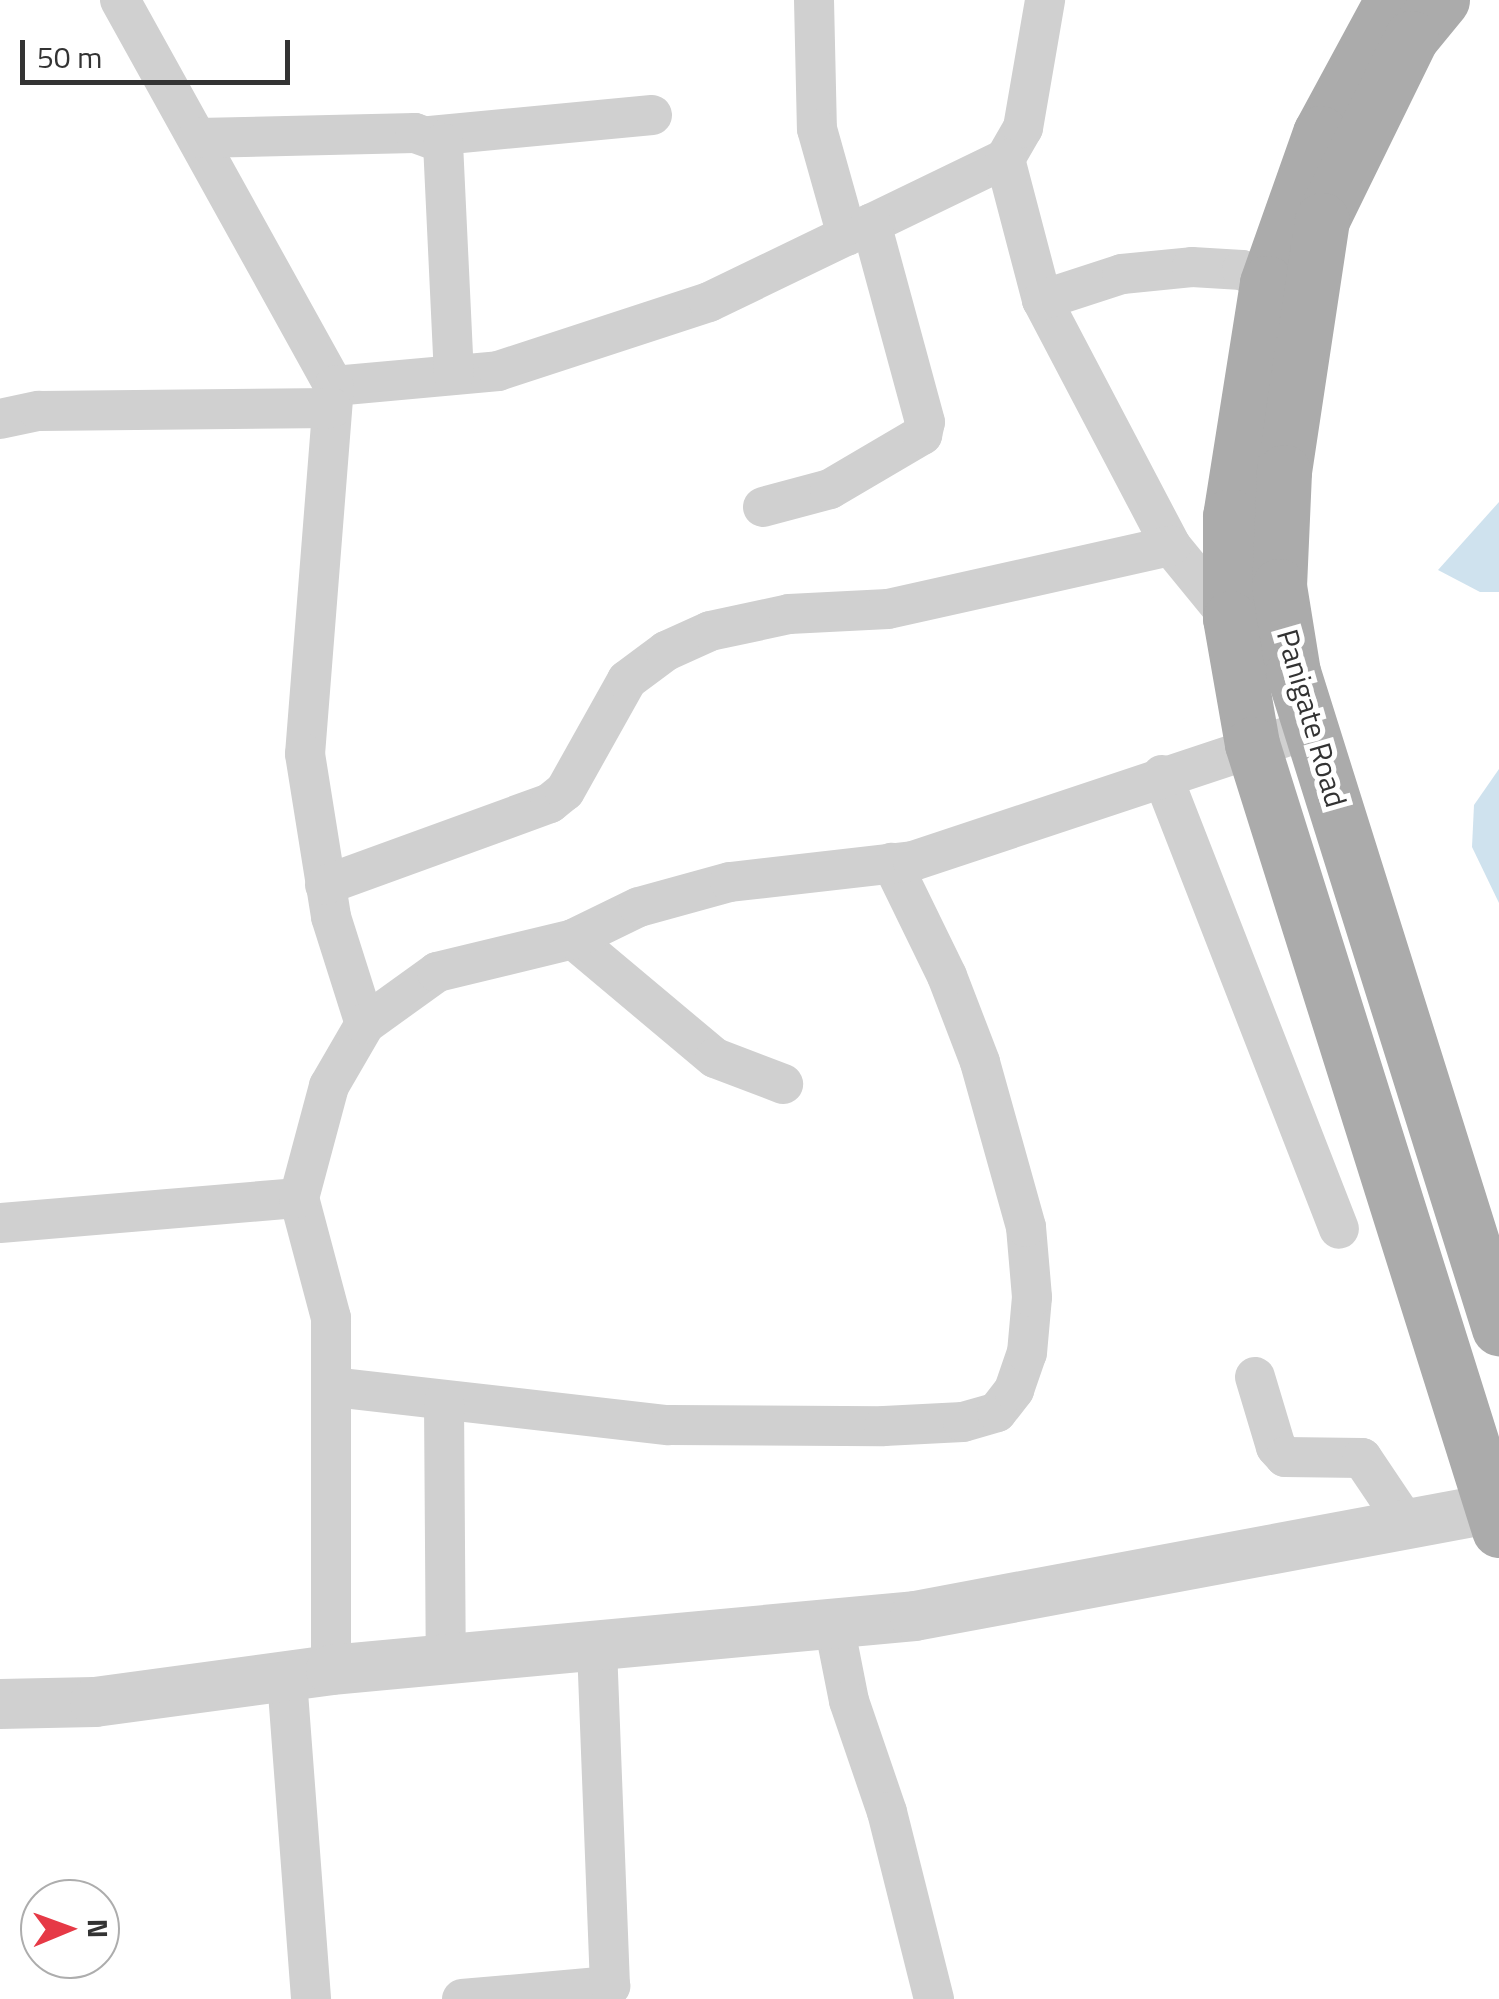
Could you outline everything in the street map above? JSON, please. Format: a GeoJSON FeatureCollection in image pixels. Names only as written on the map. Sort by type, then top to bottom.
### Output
{"type":"FeatureCollection","features":[{"type":"Feature","properties":{"kind":"main road","name":"Panigate Road"},"geometry":{"type":"LineString","coordinates":[[1392,0],[1320,133],[1267,283],[1230,516],[1234,639],[1252,744],[1497,1515]]}},
{"type":"Feature","properties":{"kind":"main road","name":"Panigate Road"},"geometry":{"type":"LineString","coordinates":[[1442,0],[1411,38],[1322,220],[1284,472],[1278,586],[1293,672],[1499,1328]]}},
{"type":"Feature","properties":{"kind":"street"},"geometry":{"type":"LineString","coordinates":[[120,0],[198,138],[333,397],[305,754],[325,886],[365,1024]]}},
{"type":"Feature","properties":{"kind":"street"},"geometry":{"type":"LineString","coordinates":[[763,507],[830,489],[922,435],[924,422],[859,230],[817,129],[814,0]]}},
{"type":"Feature","properties":{"kind":"street"},"geometry":{"type":"LineString","coordinates":[[0,419],[39,411],[333,397],[498,370],[709,302],[1005,160],[1023,128],[1045,0]]}},
{"type":"Feature","properties":{"kind":"street"},"geometry":{"type":"LineString","coordinates":[[198,138],[430,136],[652,115]]}},
{"type":"Feature","properties":{"kind":"street"},"geometry":{"type":"LineString","coordinates":[[430,136],[443,143],[447,162],[454,375]]}},
{"type":"Feature","properties":{"kind":"street"},"geometry":{"type":"LineString","coordinates":[[1005,160],[1042,300],[1171,546],[1234,639]]}},
{"type":"Feature","properties":{"kind":"street"},"geometry":{"type":"LineString","coordinates":[[1042,300],[1122,274],[1192,267],[1242,270],[1267,283]]}},
{"type":"Feature","properties":{"kind":"street"},"geometry":{"type":"LineString","coordinates":[[325,886],[550,802],[566,791],[628,680],[666,650],[710,632],[789,614],[888,609],[1171,546]]}},
{"type":"Feature","properties":{"kind":"street"},"geometry":{"type":"LineString","coordinates":[[311,1999],[309,1675],[333,1386],[331,1318],[299,1198],[329,1086],[365,1024],[437,972],[574,940],[638,907],[730,882],[892,863],[1252,744],[1312,728]]}},
{"type":"Feature","properties":{"kind":"street"},"geometry":{"type":"LineString","coordinates":[[1162,775],[1339,1229]]}},
{"type":"Feature","properties":{"kind":"street"},"geometry":{"type":"LineString","coordinates":[[333,1386],[669,1425],[783,1428],[963,1422],[997,1412],[1014,1390],[1027,1354],[1032,1296],[1026,1227],[980,1062],[892,863]]}},
{"type":"Feature","properties":{"kind":"street"},"geometry":{"type":"LineString","coordinates":[[574,940],[715,1058],[783,1084]]}},
{"type":"Feature","properties":{"kind":"street"},"geometry":{"type":"LineString","coordinates":[[0,1223],[299,1198]]}},
{"type":"Feature","properties":{"kind":"street"},"geometry":{"type":"LineString","coordinates":[[1255,1377],[1276,1448],[1285,1457],[1362,1458],[1407,1524]]}},
{"type":"Feature","properties":{"kind":"street"},"geometry":{"type":"LineString","coordinates":[[444,1401],[446,1663]]}},
{"type":"Feature","properties":{"kind":"street"},"geometry":{"type":"LineString","coordinates":[[0,1704],[95,1702],[309,1675],[915,1616],[1407,1524],[1497,1515]]}},
{"type":"Feature","properties":{"kind":"street"},"geometry":{"type":"LineString","coordinates":[[834,1624],[849,1701],[887,1812],[934,1999]]}},
{"type":"Feature","properties":{"kind":"street"},"geometry":{"type":"LineString","coordinates":[[462,1999],[610,1986],[596,1649]]}},
{"type":"Feature","properties":{"kind":"water"},"geometry":{"type":"Polygon","coordinates":[[[1499,502],[1499,592],[1480,592],[1438,570],[1499,502]]]}},
{"type":"Feature","properties":{"kind":"water"},"geometry":{"type":"Polygon","coordinates":[[[1499,769],[1499,903],[1472,847],[1474,805],[1499,769]]]}}]}
